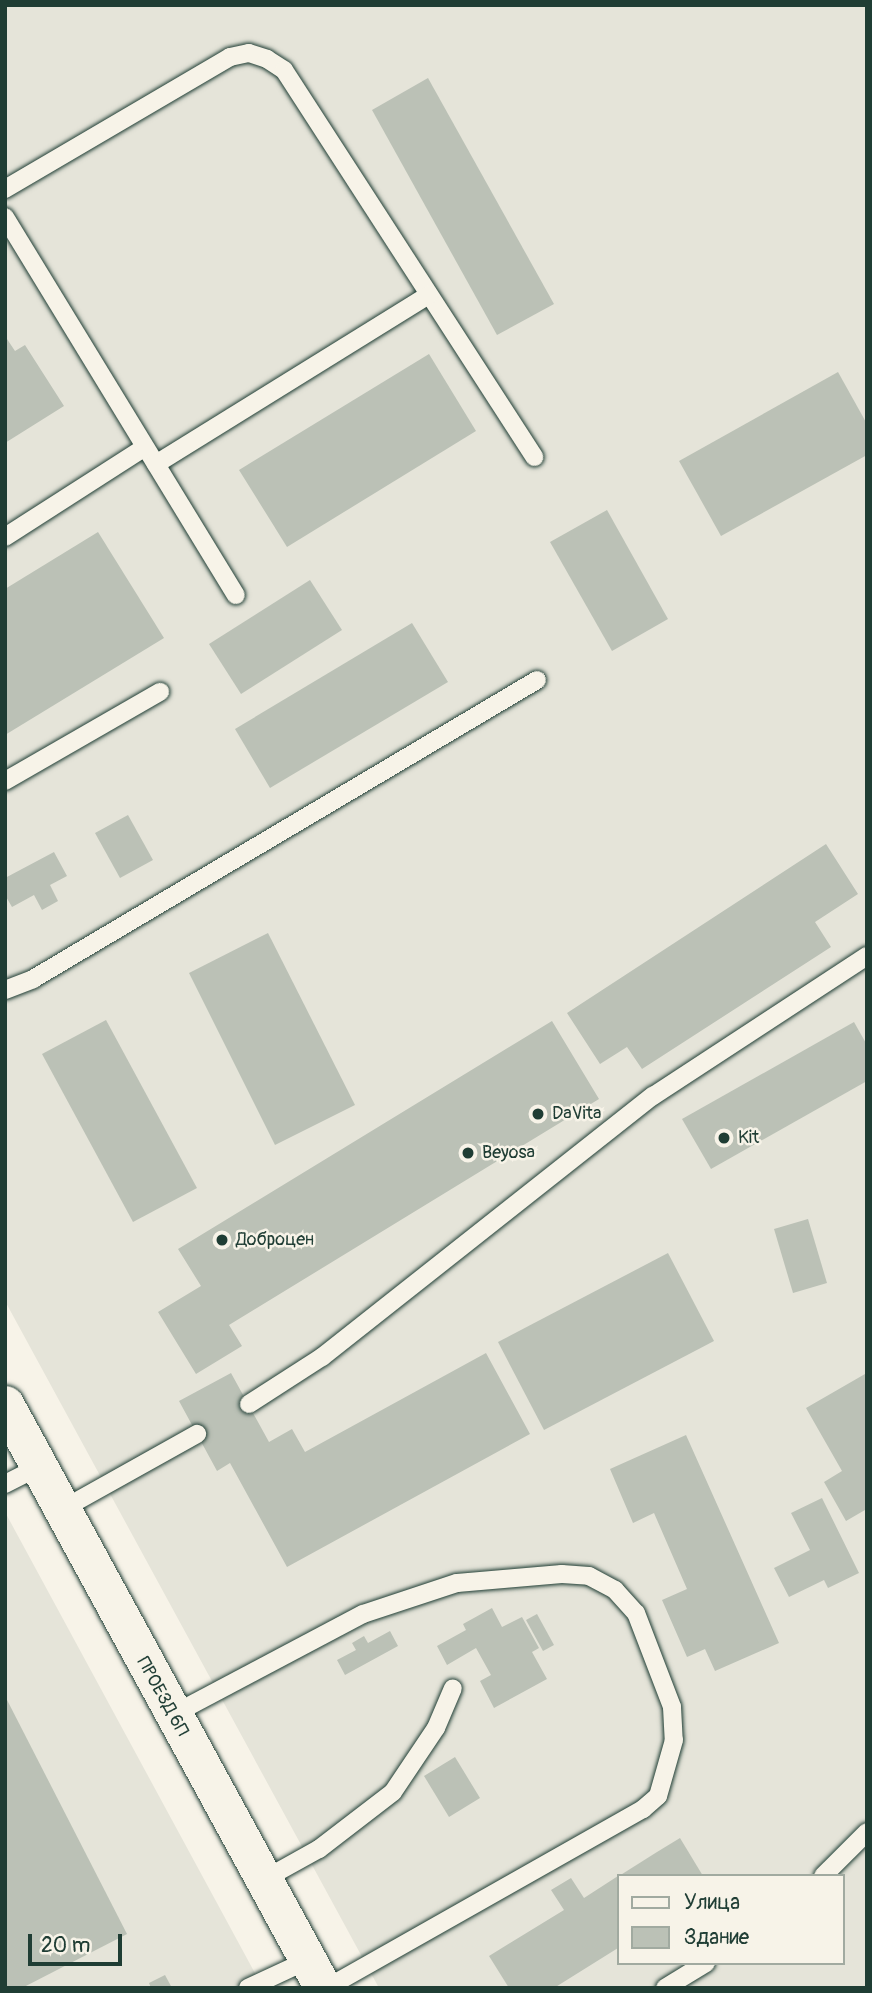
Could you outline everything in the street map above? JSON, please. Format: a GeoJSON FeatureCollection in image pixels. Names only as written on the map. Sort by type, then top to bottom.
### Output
{"type":"FeatureCollection","features":[{"type":"Feature","properties":{"kind":"street","name":"ПРОЕЗД 6П"},"geometry":{"type":"LineString","coordinates":[[5,1404],[172,1716],[319,1978]]}},
{"type":"Feature","properties":{"kind":"lane"},"geometry":{"type":"LineString","coordinates":[[5,189],[230,57],[249,53],[284,70],[534,457]]}},
{"type":"Feature","properties":{"kind":"lane"},"geometry":{"type":"LineString","coordinates":[[5,217],[236,596]]}},
{"type":"Feature","properties":{"kind":"lane"},"geometry":{"type":"LineString","coordinates":[[156,464],[429,295]]}},
{"type":"Feature","properties":{"kind":"lane"},"geometry":{"type":"LineString","coordinates":[[5,537],[145,447]]}},
{"type":"Feature","properties":{"kind":"lane"},"geometry":{"type":"LineString","coordinates":[[5,990],[33,979],[537,680]]}},
{"type":"Feature","properties":{"kind":"lane"},"geometry":{"type":"LineString","coordinates":[[5,781],[160,692]]}},
{"type":"Feature","properties":{"kind":"lane"},"geometry":{"type":"LineString","coordinates":[[249,1404],[322,1357],[653,1096],[867,956]]}},
{"type":"Feature","properties":{"kind":"lane"},"geometry":{"type":"LineString","coordinates":[[61,1510],[197,1434]]}},
{"type":"Feature","properties":{"kind":"lane"},"geometry":{"type":"LineString","coordinates":[[5,1484],[38,1467]]}},
{"type":"Feature","properties":{"kind":"lane"},"geometry":{"type":"LineString","coordinates":[[172,1716],[363,1614],[457,1583],[562,1574],[589,1576],[615,1591],[636,1613],[673,1707],[674,1740],[658,1796],[643,1809],[319,1978],[248,1988]]}},
{"type":"Feature","properties":{"kind":"lane"},"geometry":{"type":"LineString","coordinates":[[263,1880],[319,1849],[393,1792],[436,1728],[453,1688]]}},
{"type":"Feature","properties":{"kind":"lane"},"geometry":{"type":"LineString","coordinates":[[825,1874],[867,1832]]}},
{"type":"Feature","properties":{"kind":"lane"},"geometry":{"type":"LineString","coordinates":[[665,1988],[703,1965]]}},
{"type":"Feature","properties":{"kind":"shaded area"},"geometry":{"type":"Polygon","coordinates":[[[5,5],[867,5],[867,1988],[379,1988],[5,1301],[5,5]]]}},
{"type":"Feature","properties":{"kind":"shaded area"},"geometry":{"type":"Polygon","coordinates":[[[5,1512],[263,1988],[5,1988],[5,1512]]]}},
{"type":"Feature","properties":{"kind":"building"},"geometry":{"type":"Polygon","coordinates":[[[428,78],[554,304],[497,335],[372,110],[428,78]]]}},
{"type":"Feature","properties":{"kind":"building"},"geometry":{"type":"Polygon","coordinates":[[[5,336],[15,351],[25,345],[64,406],[5,443],[5,336]]]}},
{"type":"Feature","properties":{"kind":"building"},"geometry":{"type":"Polygon","coordinates":[[[429,354],[476,431],[287,547],[239,470],[429,354]]]}},
{"type":"Feature","properties":{"kind":"building"},"geometry":{"type":"Polygon","coordinates":[[[838,372],[867,424],[867,455],[721,536],[679,461],[838,372]]]}},
{"type":"Feature","properties":{"kind":"building"},"geometry":{"type":"Polygon","coordinates":[[[607,510],[668,619],[612,651],[550,542],[607,510]]]}},
{"type":"Feature","properties":{"kind":"building"},"geometry":{"type":"Polygon","coordinates":[[[98,532],[164,638],[5,735],[5,589],[98,532]]]}},
{"type":"Feature","properties":{"kind":"building"},"geometry":{"type":"Polygon","coordinates":[[[310,580],[342,630],[241,694],[209,644],[310,580]]]}},
{"type":"Feature","properties":{"kind":"building"},"geometry":{"type":"Polygon","coordinates":[[[412,623],[448,682],[270,788],[235,729],[412,623]]]}},
{"type":"Feature","properties":{"kind":"building"},"geometry":{"type":"Polygon","coordinates":[[[128,815],[153,860],[120,878],[95,833],[128,815]]]}},
{"type":"Feature","properties":{"kind":"building"},"geometry":{"type":"Polygon","coordinates":[[[826,844],[858,894],[815,922],[831,947],[642,1069],[627,1047],[600,1064],[567,1013],[826,844]]]}},
{"type":"Feature","properties":{"kind":"building"},"geometry":{"type":"Polygon","coordinates":[[[54,852],[67,876],[50,885],[58,901],[42,910],[34,895],[12,907],[5,895],[5,878],[54,852]]]}},
{"type":"Feature","properties":{"kind":"building"},"geometry":{"type":"Polygon","coordinates":[[[268,933],[355,1105],[275,1145],[189,973],[268,933]]]}},
{"type":"Feature","properties":{"kind":"building"},"geometry":{"type":"Polygon","coordinates":[[[106,1020],[197,1188],[133,1222],[42,1054],[106,1020]]]}},
{"type":"Feature","properties":{"kind":"building"},"geometry":{"type":"Polygon","coordinates":[[[552,1021],[599,1099],[229,1325],[242,1346],[196,1374],[158,1312],[201,1286],[178,1249],[552,1021]]]}},
{"type":"Feature","properties":{"kind":"building"},"geometry":{"type":"Polygon","coordinates":[[[854,1022],[867,1045],[867,1081],[711,1169],[682,1119],[854,1022]]]}},
{"type":"Feature","properties":{"kind":"building"},"geometry":{"type":"Polygon","coordinates":[[[808,1219],[827,1283],[793,1293],[774,1229],[808,1219]]]}},
{"type":"Feature","properties":{"kind":"building"},"geometry":{"type":"Polygon","coordinates":[[[668,1253],[714,1341],[544,1430],[498,1342],[668,1253]]]}},
{"type":"Feature","properties":{"kind":"building"},"geometry":{"type":"Polygon","coordinates":[[[486,1353],[530,1434],[287,1567],[230,1463],[217,1471],[179,1401],[231,1373],[269,1442],[292,1429],[305,1452],[486,1353]]]}},
{"type":"Feature","properties":{"kind":"building"},"geometry":{"type":"Polygon","coordinates":[[[865,1374],[867,1514],[865,1510],[846,1521],[824,1482],[842,1471],[806,1408],[865,1374]]]}},
{"type":"Feature","properties":{"kind":"building"},"geometry":{"type":"Polygon","coordinates":[[[686,1435],[779,1643],[715,1671],[705,1649],[687,1657],[662,1600],[687,1589],[654,1513],[633,1523],[610,1469],[686,1435]]]}},
{"type":"Feature","properties":{"kind":"building"},"geometry":{"type":"Polygon","coordinates":[[[822,1498],[859,1573],[828,1588],[824,1580],[789,1597],[774,1568],[810,1550],[791,1513],[822,1498]]]}},
{"type":"Feature","properties":{"kind":"building"},"geometry":{"type":"Polygon","coordinates":[[[492,1608],[502,1627],[522,1617],[539,1648],[532,1652],[547,1679],[494,1708],[480,1681],[491,1675],[476,1648],[447,1665],[437,1646],[466,1630],[463,1624],[492,1608]]]}},
{"type":"Feature","properties":{"kind":"building"},"geometry":{"type":"Polygon","coordinates":[[[537,1614],[554,1645],[543,1651],[526,1620],[537,1614]]]}},
{"type":"Feature","properties":{"kind":"building"},"geometry":{"type":"Polygon","coordinates":[[[390,1631],[398,1646],[345,1675],[337,1660],[356,1650],[352,1643],[364,1636],[368,1643],[390,1631]]]}},
{"type":"Feature","properties":{"kind":"building"},"geometry":{"type":"Polygon","coordinates":[[[5,1696],[127,1934],[22,1988],[5,1988],[5,1696]]]}},
{"type":"Feature","properties":{"kind":"building"},"geometry":{"type":"Polygon","coordinates":[[[455,1757],[480,1798],[449,1817],[424,1776],[455,1757]]]}},
{"type":"Feature","properties":{"kind":"building"},"geometry":{"type":"Polygon","coordinates":[[[680,1838],[702,1874],[622,1874],[680,1838]]]}},
{"type":"Feature","properties":{"kind":"building"},"geometry":{"type":"Polygon","coordinates":[[[616,1877],[616,1949],[554,1988],[509,1988],[489,1956],[564,1910],[551,1890],[571,1878],[584,1898],[616,1877]]]}},
{"type":"Feature","properties":{"kind":"building"},"geometry":{"type":"Polygon","coordinates":[[[165,1975],[172,1988],[151,1988],[149,1983],[165,1975]]]}},
{"type":"Feature","properties":{"kind":"place","name":"DaVita"},"geometry":{"type":"Point","coordinates":[538,1114]}},
{"type":"Feature","properties":{"kind":"place","name":"Kit"},"geometry":{"type":"Point","coordinates":[724,1138]}},
{"type":"Feature","properties":{"kind":"place","name":"Beyosa"},"geometry":{"type":"Point","coordinates":[468,1153]}},
{"type":"Feature","properties":{"kind":"place","name":"Доброцен"},"geometry":{"type":"Point","coordinates":[222,1240]}}]}
